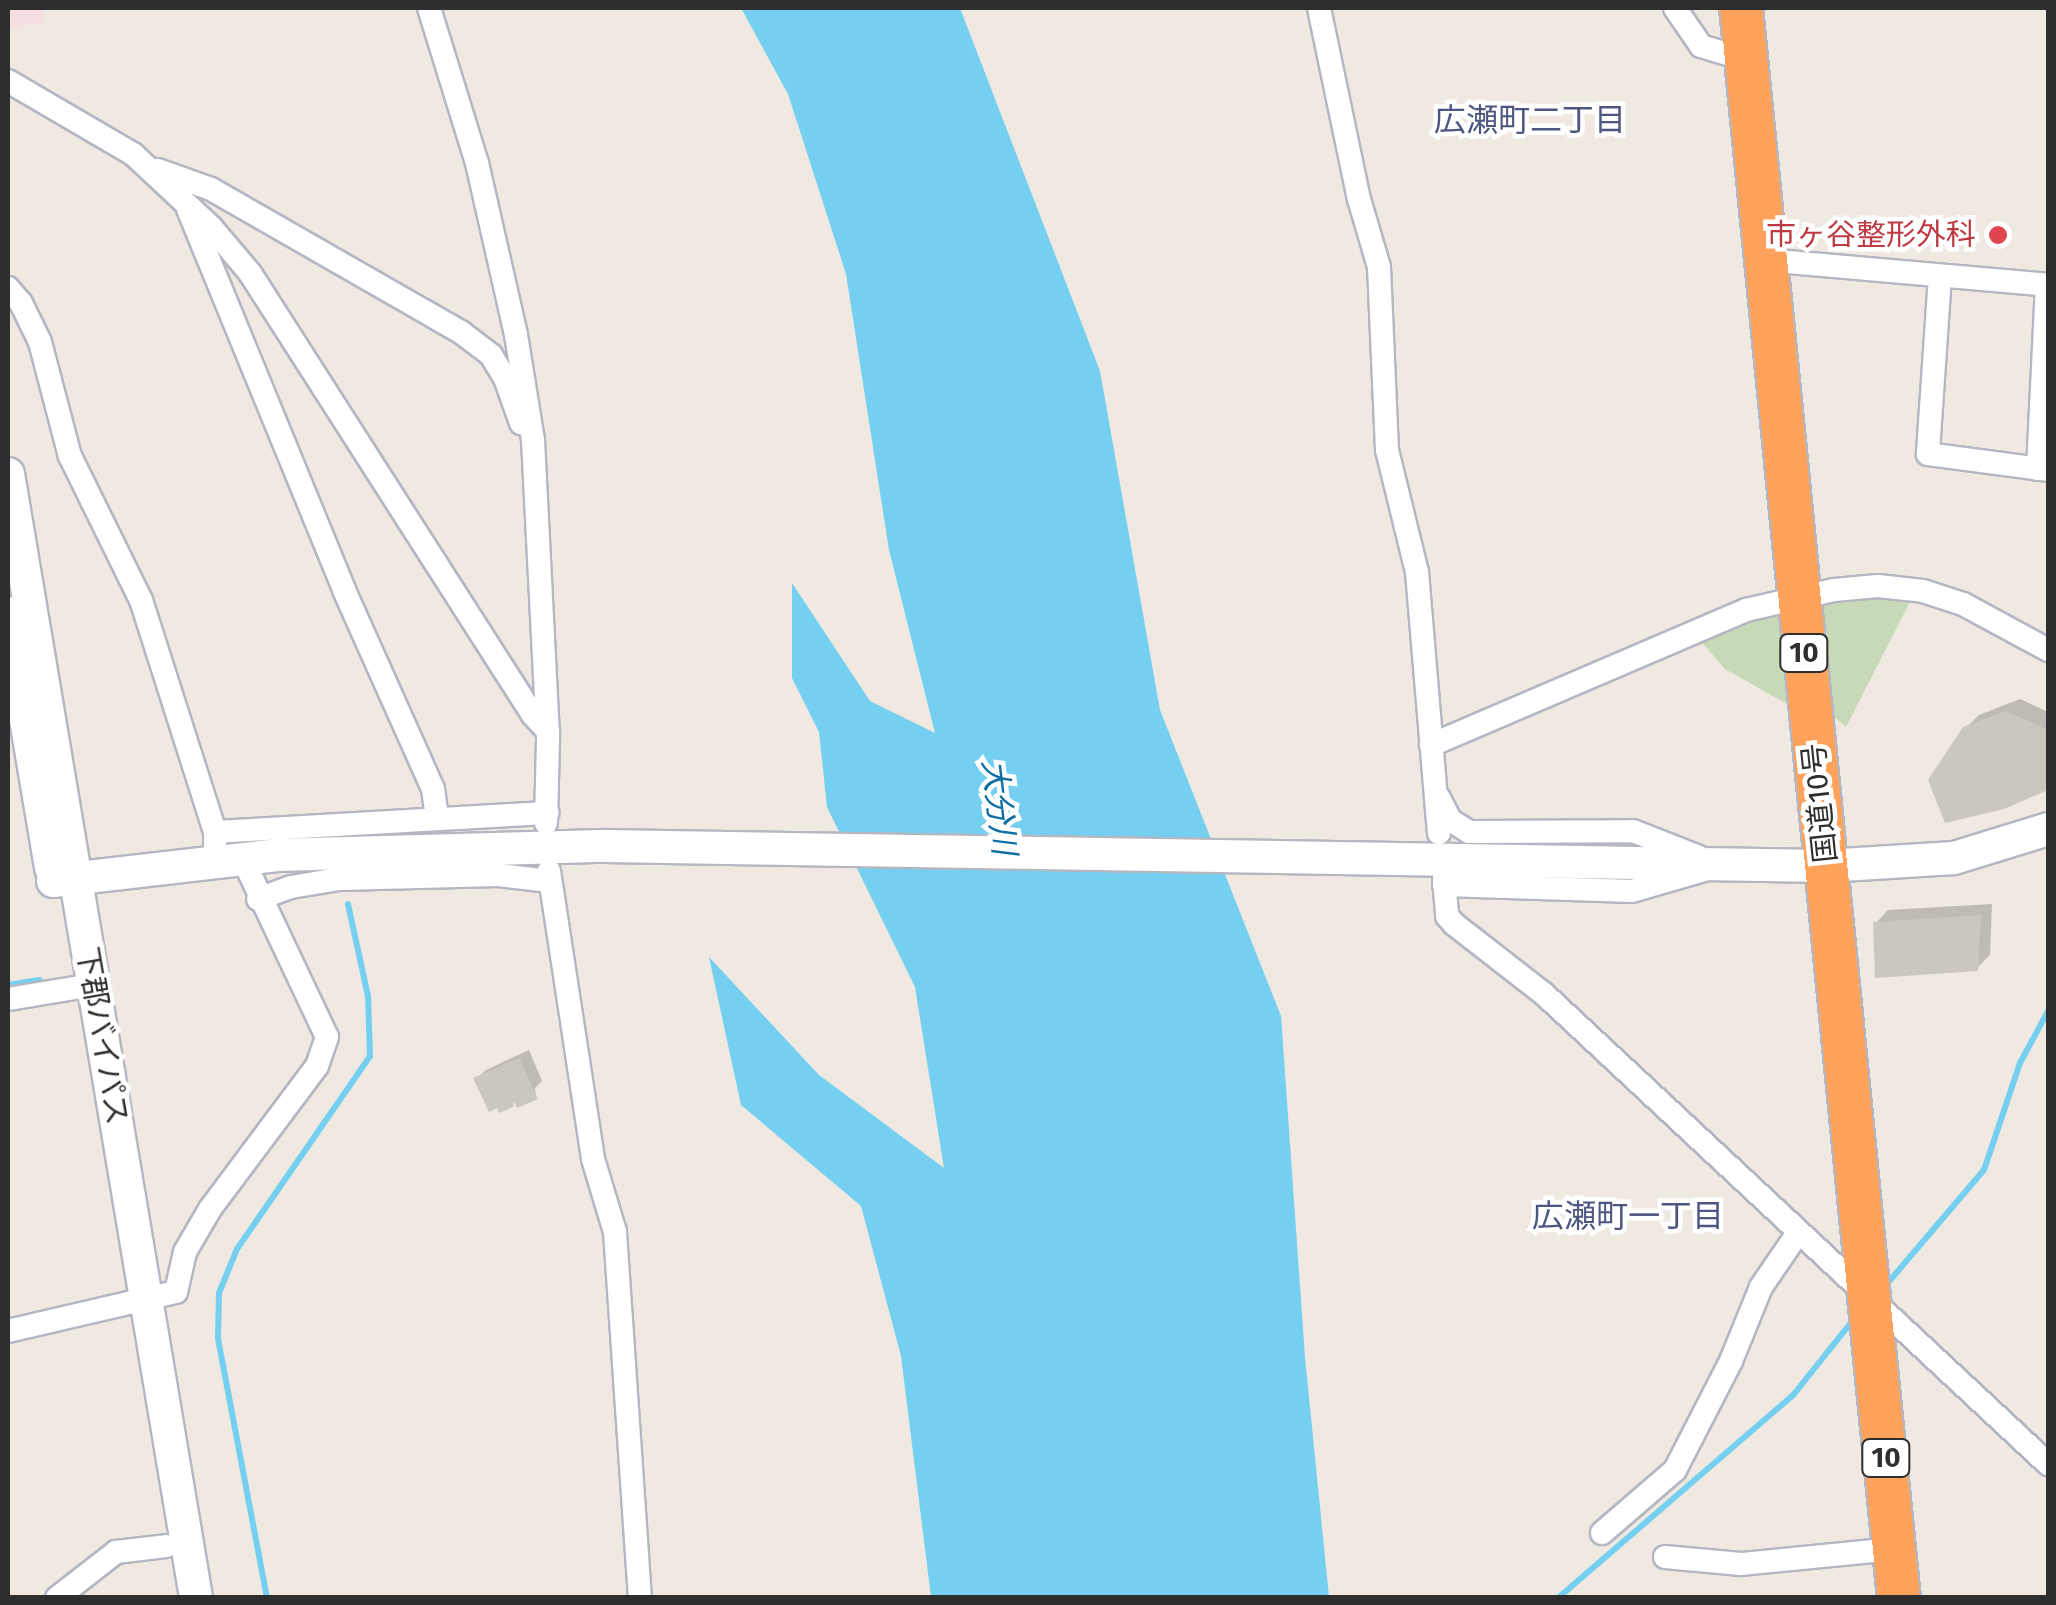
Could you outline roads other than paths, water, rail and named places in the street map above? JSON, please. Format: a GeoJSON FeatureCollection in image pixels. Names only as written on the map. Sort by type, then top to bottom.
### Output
{"type":"FeatureCollection","features":[{"type":"Feature","properties":{"kind":"highway","name":"国道10号"},"geometry":{"type":"LineString","coordinates":[[1742,8],[1900,1598]]}},
{"type":"Feature","properties":{"kind":"street"},"geometry":{"type":"LineString","coordinates":[[64,879],[438,819],[546,818],[548,731],[533,440],[516,336],[477,164],[429,8]]}},
{"type":"Feature","properties":{"kind":"street"},"geometry":{"type":"LineString","coordinates":[[1319,8],[1359,199],[1379,267],[1387,450],[1417,572],[1439,833]]}},
{"type":"Feature","properties":{"kind":"street"},"geometry":{"type":"LineString","coordinates":[[1676,8],[1700,46],[1747,60]]}},
{"type":"Feature","properties":{"kind":"street"},"geometry":{"type":"LineString","coordinates":[[8,81],[73,116],[145,165],[250,272],[532,715],[548,731]]}},
{"type":"Feature","properties":{"kind":"street"},"geometry":{"type":"LineString","coordinates":[[145,165],[211,189],[462,333],[491,355],[505,378],[516,416],[533,440]]}},
{"type":"Feature","properties":{"kind":"street"},"geometry":{"type":"LineString","coordinates":[[184,201],[344,590],[433,789],[438,819]]}},
{"type":"Feature","properties":{"kind":"street"},"geometry":{"type":"LineString","coordinates":[[1765,260],[2048,285],[2043,469],[1928,454],[1940,276]]}},
{"type":"Feature","properties":{"kind":"street"},"geometry":{"type":"LineString","coordinates":[[8,288],[21,303],[40,342],[70,456],[141,600],[225,851],[258,899],[327,1037],[317,1066],[210,1208],[186,1252],[176,1292],[8,1331]]}},
{"type":"Feature","properties":{"kind":"street"},"geometry":{"type":"LineString","coordinates":[[8,474],[14,545],[64,879],[135,1301],[196,1598]]}},
{"type":"Feature","properties":{"kind":"street"},"geometry":{"type":"LineString","coordinates":[[1432,744],[1650,648],[1746,610],[1798,596],[1878,586],[1910,588],[1963,604],[2048,650]]}},
{"type":"Feature","properties":{"kind":"street"},"geometry":{"type":"LineString","coordinates":[[8,613],[64,879]]}},
{"type":"Feature","properties":{"kind":"street"},"geometry":{"type":"LineString","coordinates":[[1436,790],[1450,820],[1469,832],[1633,831],[1720,864]]}},
{"type":"Feature","properties":{"kind":"street"},"geometry":{"type":"LineString","coordinates":[[225,851],[621,847],[1826,866],[1954,858],[2048,829]]}},
{"type":"Feature","properties":{"kind":"street"},"geometry":{"type":"LineString","coordinates":[[1720,864],[1674,882],[1632,891],[1444,882],[1447,916],[1544,994],[2048,1464]]}},
{"type":"Feature","properties":{"kind":"street"},"geometry":{"type":"LineString","coordinates":[[258,899],[291,886],[339,878],[549,876],[593,1159],[615,1232],[640,1598]]}},
{"type":"Feature","properties":{"kind":"street"},"geometry":{"type":"LineString","coordinates":[[8,999],[82,986]]}},
{"type":"Feature","properties":{"kind":"street"},"geometry":{"type":"LineString","coordinates":[[1602,1533],[1675,1470],[1731,1362],[1760,1287],[1798,1234]]}},
{"type":"Feature","properties":{"kind":"street"},"geometry":{"type":"LineString","coordinates":[[135,1301],[174,1598]]}},
{"type":"Feature","properties":{"kind":"street"},"geometry":{"type":"LineString","coordinates":[[57,1598],[116,1552],[166,1546]]}},
{"type":"Feature","properties":{"kind":"street"},"geometry":{"type":"LineString","coordinates":[[1665,1557],[1741,1564],[1895,1549]]}},
{"type":"Feature","properties":{"kind":"water","name":"大分川"},"geometry":{"type":"Polygon","coordinates":[[[741,8],[960,8],[1100,371],[1160,710],[1281,1016],[1305,1357],[1329,1597],[931,1597],[901,1356],[861,1206],[741,1105],[709,957],[819,1075],[944,1168],[915,987],[827,807],[819,732],[792,678],[792,583],[870,701],[935,733],[889,550],[846,274],[788,94],[741,8]]]}},
{"type":"Feature","properties":{"kind":"waterway"},"geometry":{"type":"LineString","coordinates":[[267,1598],[218,1338],[219,1293],[237,1249],[370,1056],[368,996],[348,904]]}},
{"type":"Feature","properties":{"kind":"waterway"},"geometry":{"type":"LineString","coordinates":[[8,985],[40,980]]}},
{"type":"Feature","properties":{"kind":"waterway"},"geometry":{"type":"LineString","coordinates":[[1886,1285],[1984,1170],[2020,1063],[2048,1011]]}},
{"type":"Feature","properties":{"kind":"waterway"},"geometry":{"type":"LineString","coordinates":[[1558,1598],[1794,1394],[1853,1320]]}},
{"type":"Feature","properties":{"kind":"place","name":"市ヶ谷整形外科"},"geometry":{"type":"Point","coordinates":[1998,235]}},
{"type":"Feature","properties":{"kind":"district","name":"広瀬町二丁目"},"geometry":{"type":"Point","coordinates":[1530,120]}},
{"type":"Feature","properties":{"kind":"district","name":"広瀬町一丁目"},"geometry":{"type":"Point","coordinates":[1628,1216]}}]}
